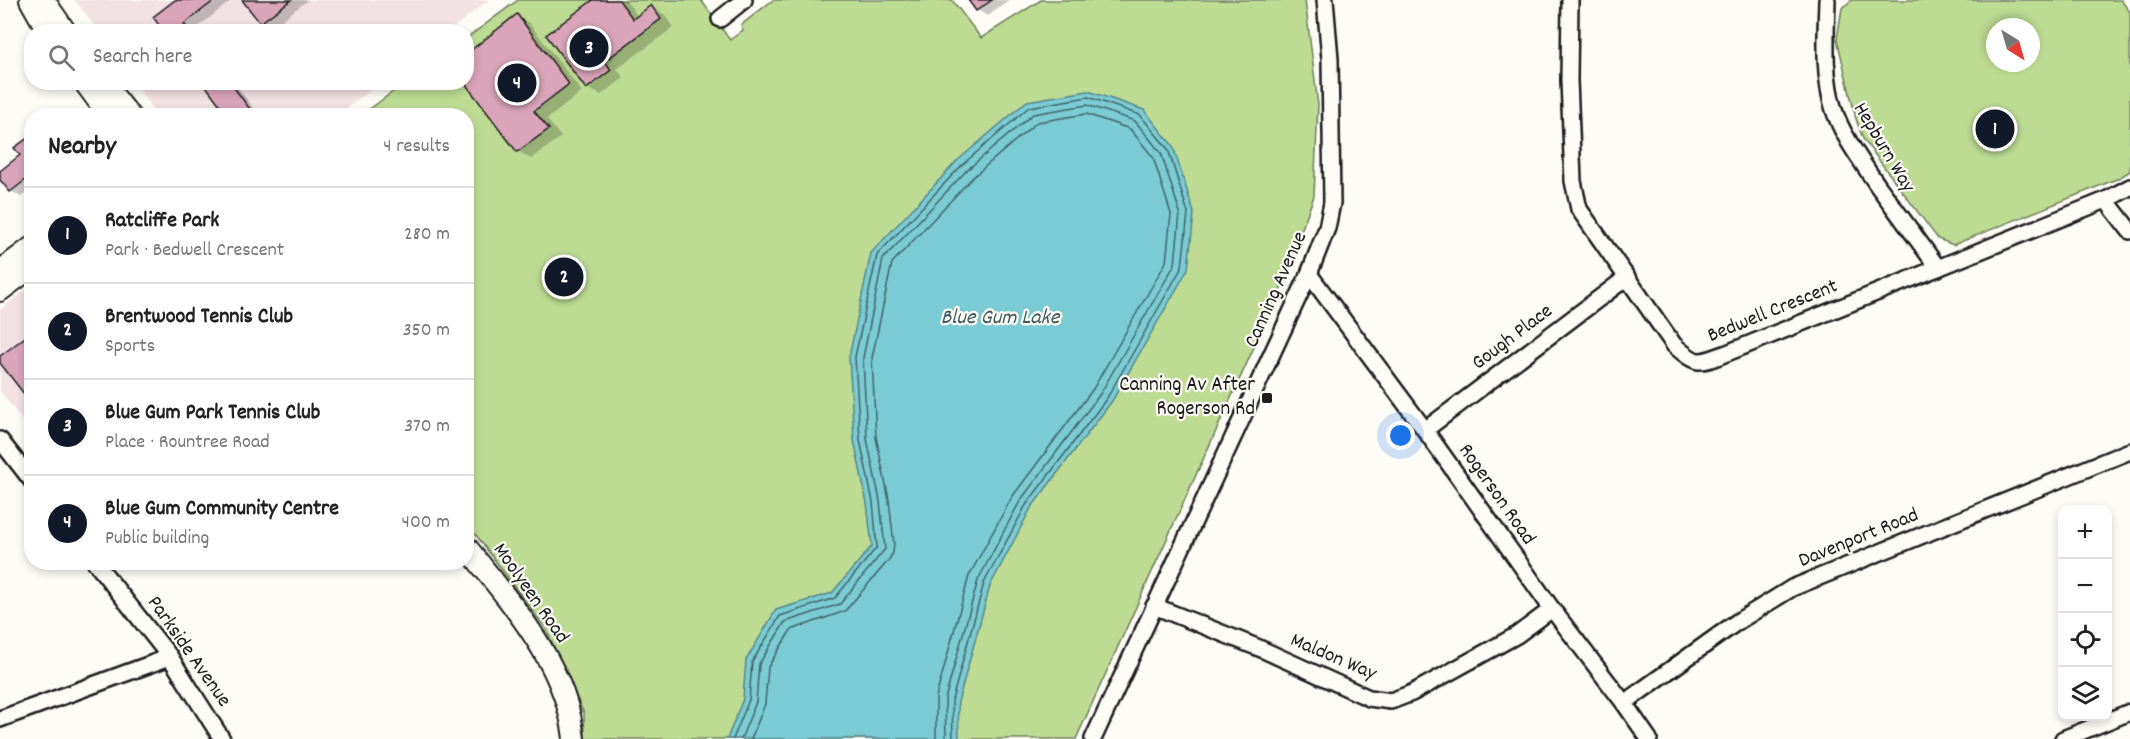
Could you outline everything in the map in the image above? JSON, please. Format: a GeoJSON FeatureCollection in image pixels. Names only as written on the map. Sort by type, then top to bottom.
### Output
{"type":"FeatureCollection","features":[{"type":"Feature","properties":{"kind":"main road"},"geometry":{"type":"LineString","coordinates":[[30,0],[44,24]]}},
{"type":"Feature","properties":{"kind":"main road"},"geometry":{"type":"LineString","coordinates":[[44,0],[60,24]]}},
{"type":"Feature","properties":{"kind":"main road"},"geometry":{"type":"LineString","coordinates":[[90,90],[103,108]]}},
{"type":"Feature","properties":{"kind":"main road"},"geometry":{"type":"LineString","coordinates":[[109,90],[124,108]]}},
{"type":"Feature","properties":{"kind":"main road"},"geometry":{"type":"LineString","coordinates":[[0,271],[24,253]]}},
{"type":"Feature","properties":{"kind":"main road"},"geometry":{"type":"LineString","coordinates":[[0,291],[24,273]]}},
{"type":"Feature","properties":{"kind":"main road","name":"Moolyeen Road"},"geometry":{"type":"LineString","coordinates":[[474,556],[536,637],[552,667],[563,696],[573,726],[574,739]]}},
{"type":"Feature","properties":{"kind":"main road","name":"Moolyeen Road"},"geometry":{"type":"LineString","coordinates":[[470,570],[526,644],[540,669],[551,696],[563,739]]}},
{"type":"Feature","properties":{"kind":"street"},"geometry":{"type":"LineString","coordinates":[[720,19],[744,0]]}},
{"type":"Feature","properties":{"kind":"street","name":"Canning Avenue"},"geometry":{"type":"LineString","coordinates":[[1093,739],[1309,274],[1327,228],[1332,203],[1330,59],[1325,0]]}},
{"type":"Feature","properties":{"kind":"street","name":"Bedwell Crescent"},"geometry":{"type":"LineString","coordinates":[[1570,0],[1569,80],[1573,181],[1579,209],[1674,345],[1690,359],[1702,363],[2106,200],[2130,187]]}},
{"type":"Feature","properties":{"kind":"street","name":"Hepburn Way"},"geometry":{"type":"LineString","coordinates":[[1827,0],[1826,41],[1829,87],[1834,110],[1845,134],[1864,165],[1938,268]]}},
{"type":"Feature","properties":{"kind":"street"},"geometry":{"type":"LineString","coordinates":[[2106,200],[2130,231]]}},
{"type":"Feature","properties":{"kind":"street","name":"Rogerson Road"},"geometry":{"type":"LineString","coordinates":[[1309,274],[1649,739]]}},
{"type":"Feature","properties":{"kind":"street","name":"Gough Place"},"geometry":{"type":"LineString","coordinates":[[1425,430],[1626,278]]}},
{"type":"Feature","properties":{"kind":"street"},"geometry":{"type":"LineString","coordinates":[[0,440],[24,471]]}},
{"type":"Feature","properties":{"kind":"street","name":"Davenport Road"},"geometry":{"type":"LineString","coordinates":[[1624,703],[1737,622],[1792,588],[2130,451]]}},
{"type":"Feature","properties":{"kind":"street","name":"Parkside Avenue"},"geometry":{"type":"LineString","coordinates":[[101,570],[170,657],[222,739]]}},
{"type":"Feature","properties":{"kind":"street","name":"Maldon Way"},"geometry":{"type":"LineString","coordinates":[[1154,606],[1259,648],[1369,698],[1391,701],[1412,693],[1517,635],[1552,609]]}},
{"type":"Feature","properties":{"kind":"street"},"geometry":{"type":"LineString","coordinates":[[0,719],[170,657]]}},
{"type":"Feature","properties":{"kind":"street"},"geometry":{"type":"LineString","coordinates":[[2063,739],[2130,712]]}},
{"type":"Feature","properties":{"kind":"shaded area"},"geometry":{"type":"Polygon","coordinates":[[[75,0],[489,0],[458,24],[93,24],[75,0]]]}},
{"type":"Feature","properties":{"kind":"shaded area"},"geometry":{"type":"Polygon","coordinates":[[[139,90],[371,90],[347,108],[152,108],[139,90]]]}},
{"type":"Feature","properties":{"kind":"shaded area"},"geometry":{"type":"Polygon","coordinates":[[[24,291],[24,423],[0,391],[0,310],[24,291]]]}},
{"type":"Feature","properties":{"kind":"green space"},"geometry":{"type":"Polygon","coordinates":[[[518,0],[701,0],[730,40],[743,30],[741,25],[773,0],[952,0],[981,38],[1041,0],[1305,0],[1318,105],[1314,196],[1298,239],[1301,244],[1076,739],[585,739],[584,714],[546,629],[474,532],[474,108],[371,108],[395,90],[474,90],[474,33],[518,0]]]}},
{"type":"Feature","properties":{"kind":"green space"},"geometry":{"type":"Polygon","coordinates":[[[1852,0],[2121,0],[2130,12],[2130,171],[2119,178],[1953,245],[1938,239],[1863,139],[1837,39],[1842,8],[1852,0]]]}},
{"type":"Feature","properties":{"kind":"water","name":"Blue Gum Lake"},"geometry":{"type":"Polygon","coordinates":[[[1088,91],[1144,110],[1173,146],[1194,213],[1188,269],[1112,401],[1031,508],[990,586],[958,702],[959,739],[727,739],[743,699],[746,660],[776,610],[832,593],[872,546],[867,503],[854,440],[849,357],[871,253],[957,161],[1027,101],[1088,91]]]}},
{"type":"Feature","properties":{"kind":"building"},"geometry":{"type":"Polygon","coordinates":[[[175,0],[215,0],[184,24],[158,24],[153,17],[175,0]]]}},
{"type":"Feature","properties":{"kind":"building"},"geometry":{"type":"Polygon","coordinates":[[[242,0],[291,0],[260,23],[242,0]]]}},
{"type":"Feature","properties":{"kind":"building"},"geometry":{"type":"Polygon","coordinates":[[[593,0],[619,0],[633,19],[651,5],[661,19],[605,61],[611,70],[586,89],[546,35],[593,0]]]}},
{"type":"Feature","properties":{"kind":"building"},"geometry":{"type":"Polygon","coordinates":[[[968,0],[992,0],[976,11],[968,0]]]}},
{"type":"Feature","properties":{"kind":"building"},"geometry":{"type":"Polygon","coordinates":[[[517,14],[569,84],[534,111],[549,129],[517,152],[470,90],[474,90],[474,48],[517,14]]]}},
{"type":"Feature","properties":{"kind":"building"},"geometry":{"type":"Polygon","coordinates":[[[209,90],[236,90],[249,108],[222,108],[209,90]]]}},
{"type":"Feature","properties":{"kind":"building"},"geometry":{"type":"Polygon","coordinates":[[[24,141],[24,181],[10,192],[0,180],[0,171],[20,155],[14,148],[24,141]]]}},
{"type":"Feature","properties":{"kind":"building"},"geometry":{"type":"Polygon","coordinates":[[[24,338],[24,394],[0,363],[0,356],[24,338]]]}},
{"type":"Feature","properties":{"kind":"place","name":"Blue Gum Park Tennis Club"},"geometry":{"type":"Point","coordinates":[589,48]}},
{"type":"Feature","properties":{"kind":"place","name":"Blue Gum Community Centre"},"geometry":{"type":"Point","coordinates":[517,83]}},
{"type":"Feature","properties":{"kind":"place","name":"Ratcliffe Park"},"geometry":{"type":"Point","coordinates":[1995,129]}},
{"type":"Feature","properties":{"kind":"place","name":"Brentwood Tennis Club"},"geometry":{"type":"Point","coordinates":[564,277]}},
{"type":"Feature","properties":{"kind":"place","name":"Canning Av After Rogerson Rd"},"geometry":{"type":"Point","coordinates":[1267,398]}}]}
